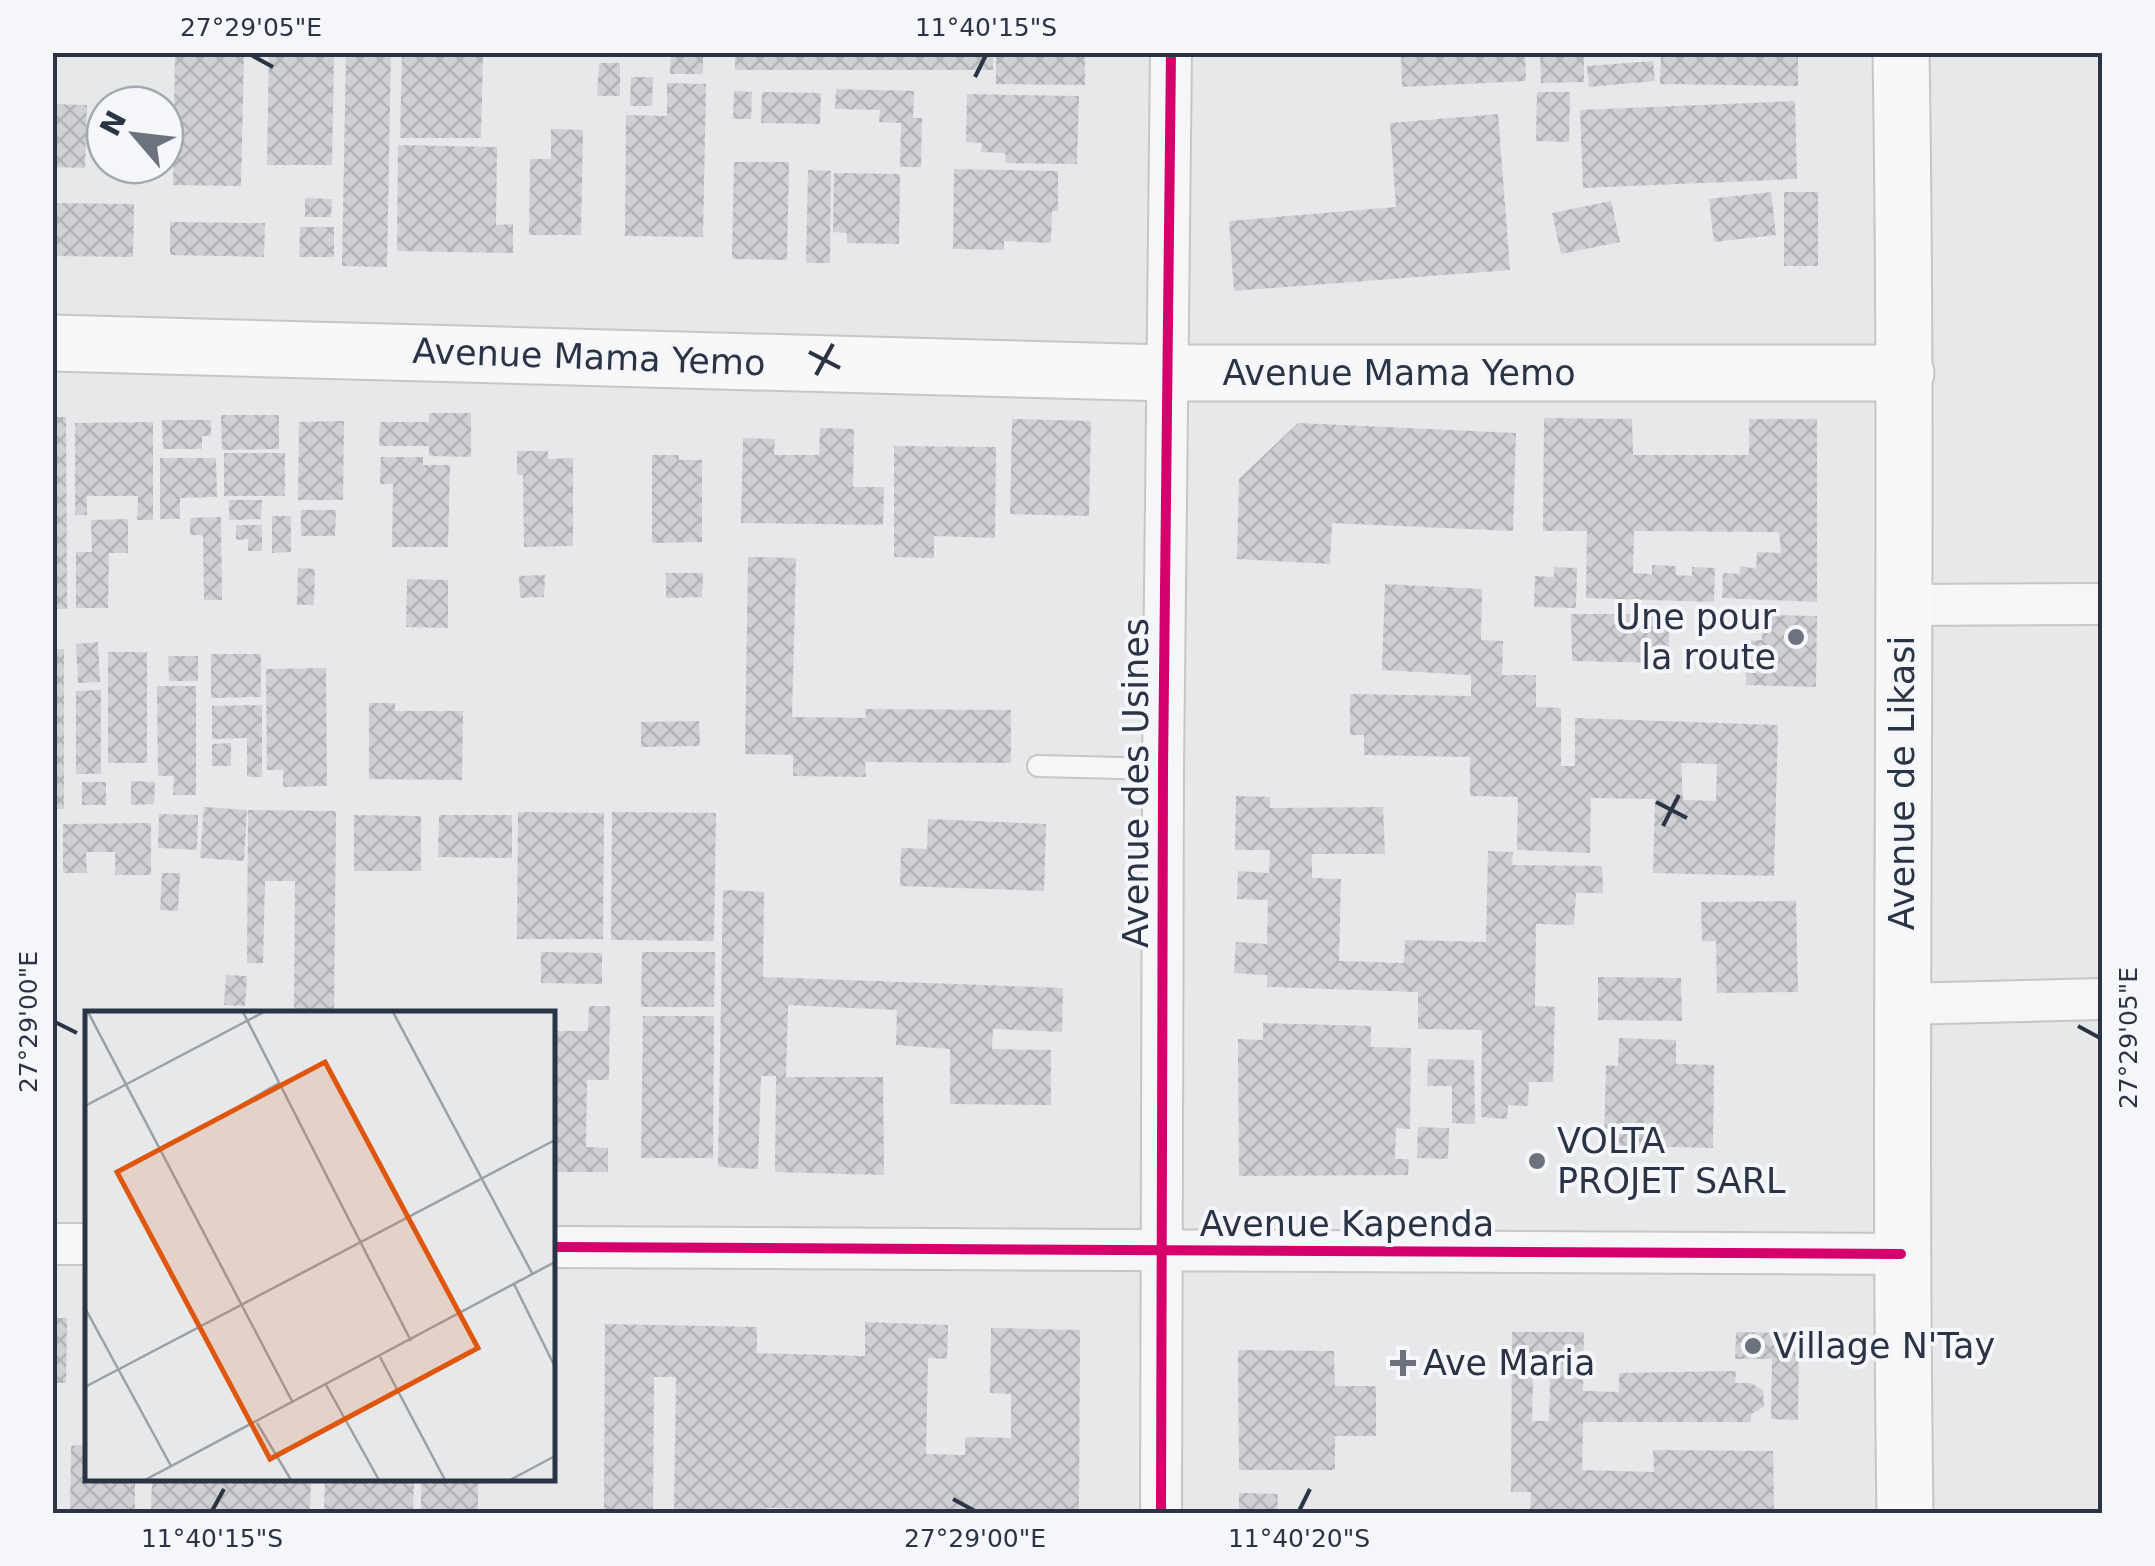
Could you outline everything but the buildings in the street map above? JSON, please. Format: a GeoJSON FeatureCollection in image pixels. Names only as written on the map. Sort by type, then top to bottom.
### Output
{"type":"FeatureCollection","features":[{"type":"Feature","properties":{"kind":"main road","name":"Avenue de Likasi"},"geometry":{"type":"LineString","coordinates":[[1901,52],[1906,374],[1901,1254],[1905,1514]]}},
{"type":"Feature","properties":{"kind":"main road","name":"Avenue Mama Yemo"},"geometry":{"type":"LineString","coordinates":[[52,342],[1167,372],[1906,374]]}},
{"type":"Feature","properties":{"kind":"street","name":"Avenue des Usines"},"geometry":{"type":"LineString","coordinates":[[1161,1514],[1170,52]]}},
{"type":"Feature","properties":{"kind":"street"},"geometry":{"type":"LineString","coordinates":[[1903,604],[2102,604]]}},
{"type":"Feature","properties":{"kind":"street"},"geometry":{"type":"LineString","coordinates":[[1902,1004],[2102,999]]}},
{"type":"Feature","properties":{"kind":"street"},"geometry":{"type":"LineString","coordinates":[[52,1244],[85,1244]]}},
{"type":"Feature","properties":{"kind":"street","name":"Avenue Kapenda"},"geometry":{"type":"LineString","coordinates":[[555,1247],[1901,1254]]}},
{"type":"Feature","properties":{"kind":"lane"},"geometry":{"type":"LineString","coordinates":[[1038,766],[1163,769]]}},
{"type":"Feature","properties":{"kind":"cycle path"},"geometry":{"type":"LineString","coordinates":[[1161,1514],[1163,769],[1171,52]]}},
{"type":"Feature","properties":{"kind":"cycle path"},"geometry":{"type":"LineString","coordinates":[[555,1247],[1901,1254]]}},
{"type":"Feature","properties":{"kind":"place","name":"Une pour la route"},"geometry":{"type":"Point","coordinates":[1796,637]}},
{"type":"Feature","properties":{"kind":"place","name":"VOLTA PROJET SARL"},"geometry":{"type":"Point","coordinates":[1537,1161]}},
{"type":"Feature","properties":{"kind":"place","name":"Village N'Tay"},"geometry":{"type":"Point","coordinates":[1753,1346]}},
{"type":"Feature","properties":{"kind":"place","name":"Ave Maria"},"geometry":{"type":"Point","coordinates":[1403,1363]}}]}
